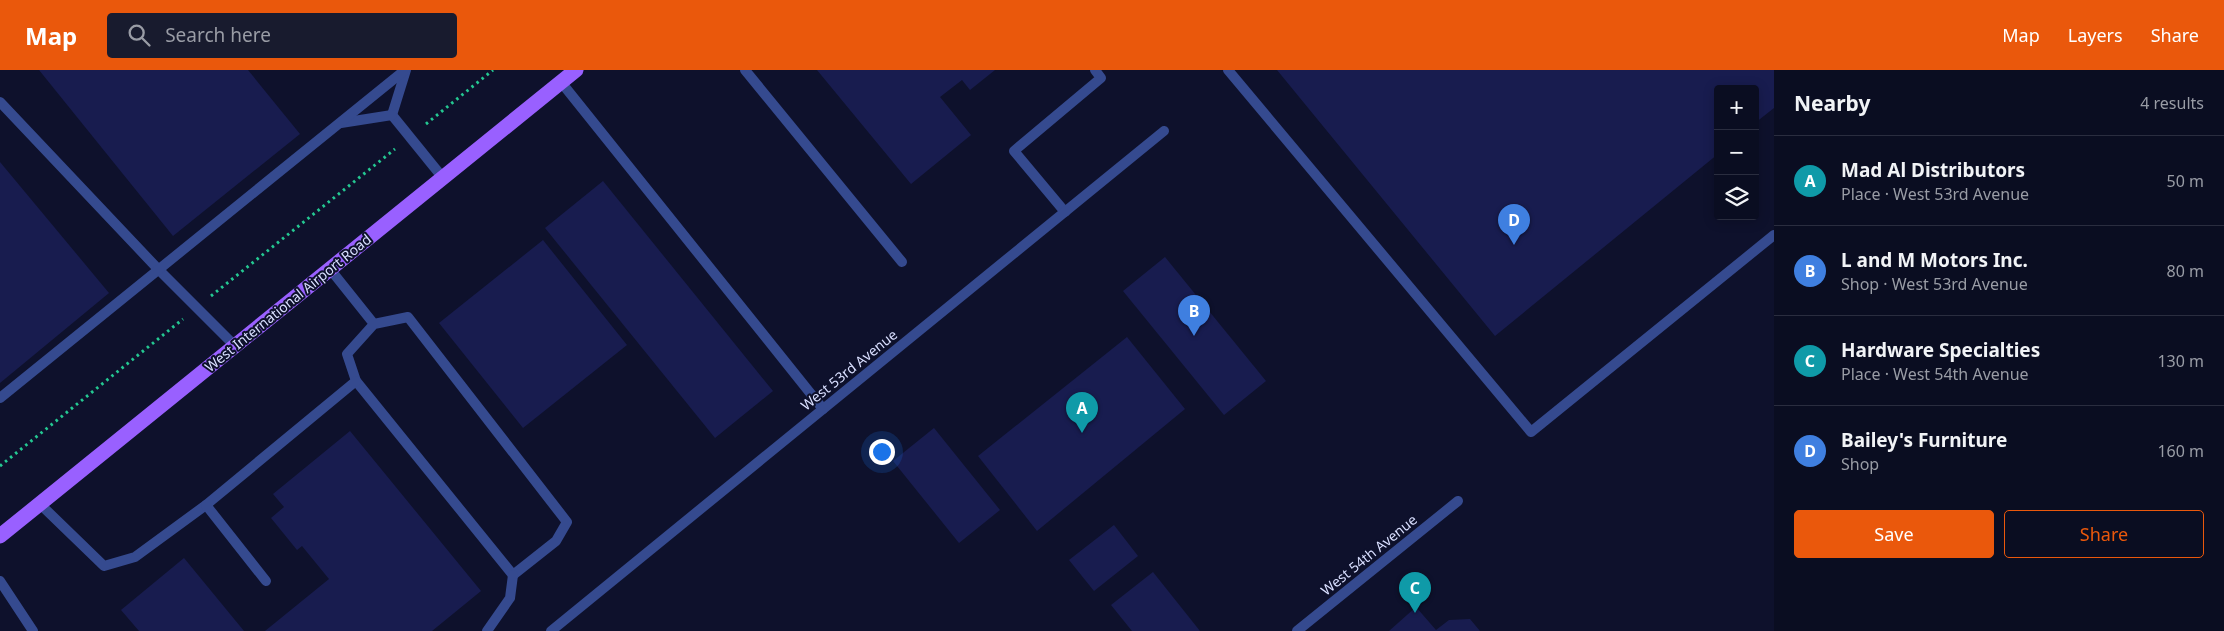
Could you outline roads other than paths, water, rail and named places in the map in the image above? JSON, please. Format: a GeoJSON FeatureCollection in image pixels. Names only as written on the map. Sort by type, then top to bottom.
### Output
{"type":"FeatureCollection","features":[{"type":"Feature","properties":{"kind":"main road","name":"West International Airport Road"},"geometry":{"type":"LineString","coordinates":[[0,536],[576,70]]}},
{"type":"Feature","properties":{"kind":"street"},"geometry":{"type":"LineString","coordinates":[[392,115],[406,70]]}},
{"type":"Feature","properties":{"kind":"street"},"geometry":{"type":"LineString","coordinates":[[0,398],[406,70]]}},
{"type":"Feature","properties":{"kind":"street"},"geometry":{"type":"LineString","coordinates":[[745,70],[902,262]]}},
{"type":"Feature","properties":{"kind":"street"},"geometry":{"type":"LineString","coordinates":[[1065,212],[1014,151],[1101,78],[1095,70]]}},
{"type":"Feature","properties":{"kind":"street"},"geometry":{"type":"LineString","coordinates":[[1228,70],[1531,432],[1774,235]]}},
{"type":"Feature","properties":{"kind":"street"},"geometry":{"type":"LineString","coordinates":[[561,82],[823,409]]}},
{"type":"Feature","properties":{"kind":"street"},"geometry":{"type":"LineString","coordinates":[[0,102],[158,269],[235,346]]}},
{"type":"Feature","properties":{"kind":"street"},"geometry":{"type":"LineString","coordinates":[[340,123],[392,115]]}},
{"type":"Feature","properties":{"kind":"street"},"geometry":{"type":"LineString","coordinates":[[392,115],[443,178]]}},
{"type":"Feature","properties":{"kind":"street","name":"West 53rd Avenue"},"geometry":{"type":"LineString","coordinates":[[551,631],[1164,131]]}},
{"type":"Feature","properties":{"kind":"street"},"geometry":{"type":"LineString","coordinates":[[330,269],[374,324]]}},
{"type":"Feature","properties":{"kind":"street"},"geometry":{"type":"LineString","coordinates":[[487,631],[510,598],[513,575],[556,541],[567,522],[408,317],[374,324],[348,354],[356,381],[513,575]]}},
{"type":"Feature","properties":{"kind":"street"},"geometry":{"type":"LineString","coordinates":[[40,504],[104,566],[134,557],[206,505],[356,381]]}},
{"type":"Feature","properties":{"kind":"street","name":"West 54th Avenue"},"geometry":{"type":"LineString","coordinates":[[1298,631],[1458,501]]}},
{"type":"Feature","properties":{"kind":"street"},"geometry":{"type":"LineString","coordinates":[[206,505],[266,581]]}},
{"type":"Feature","properties":{"kind":"street"},"geometry":{"type":"LineString","coordinates":[[0,581],[33,631]]}},
{"type":"Feature","properties":{"kind":"place","name":"Bailey's Furniture"},"geometry":{"type":"Point","coordinates":[1514,245]}},
{"type":"Feature","properties":{"kind":"place","name":"L and M Motors Inc."},"geometry":{"type":"Point","coordinates":[1194,336]}},
{"type":"Feature","properties":{"kind":"place","name":"Mad Al Distributors"},"geometry":{"type":"Point","coordinates":[1082,433]}},
{"type":"Feature","properties":{"kind":"place","name":"Hardware Specialties"},"geometry":{"type":"Point","coordinates":[1415,613]}}]}
